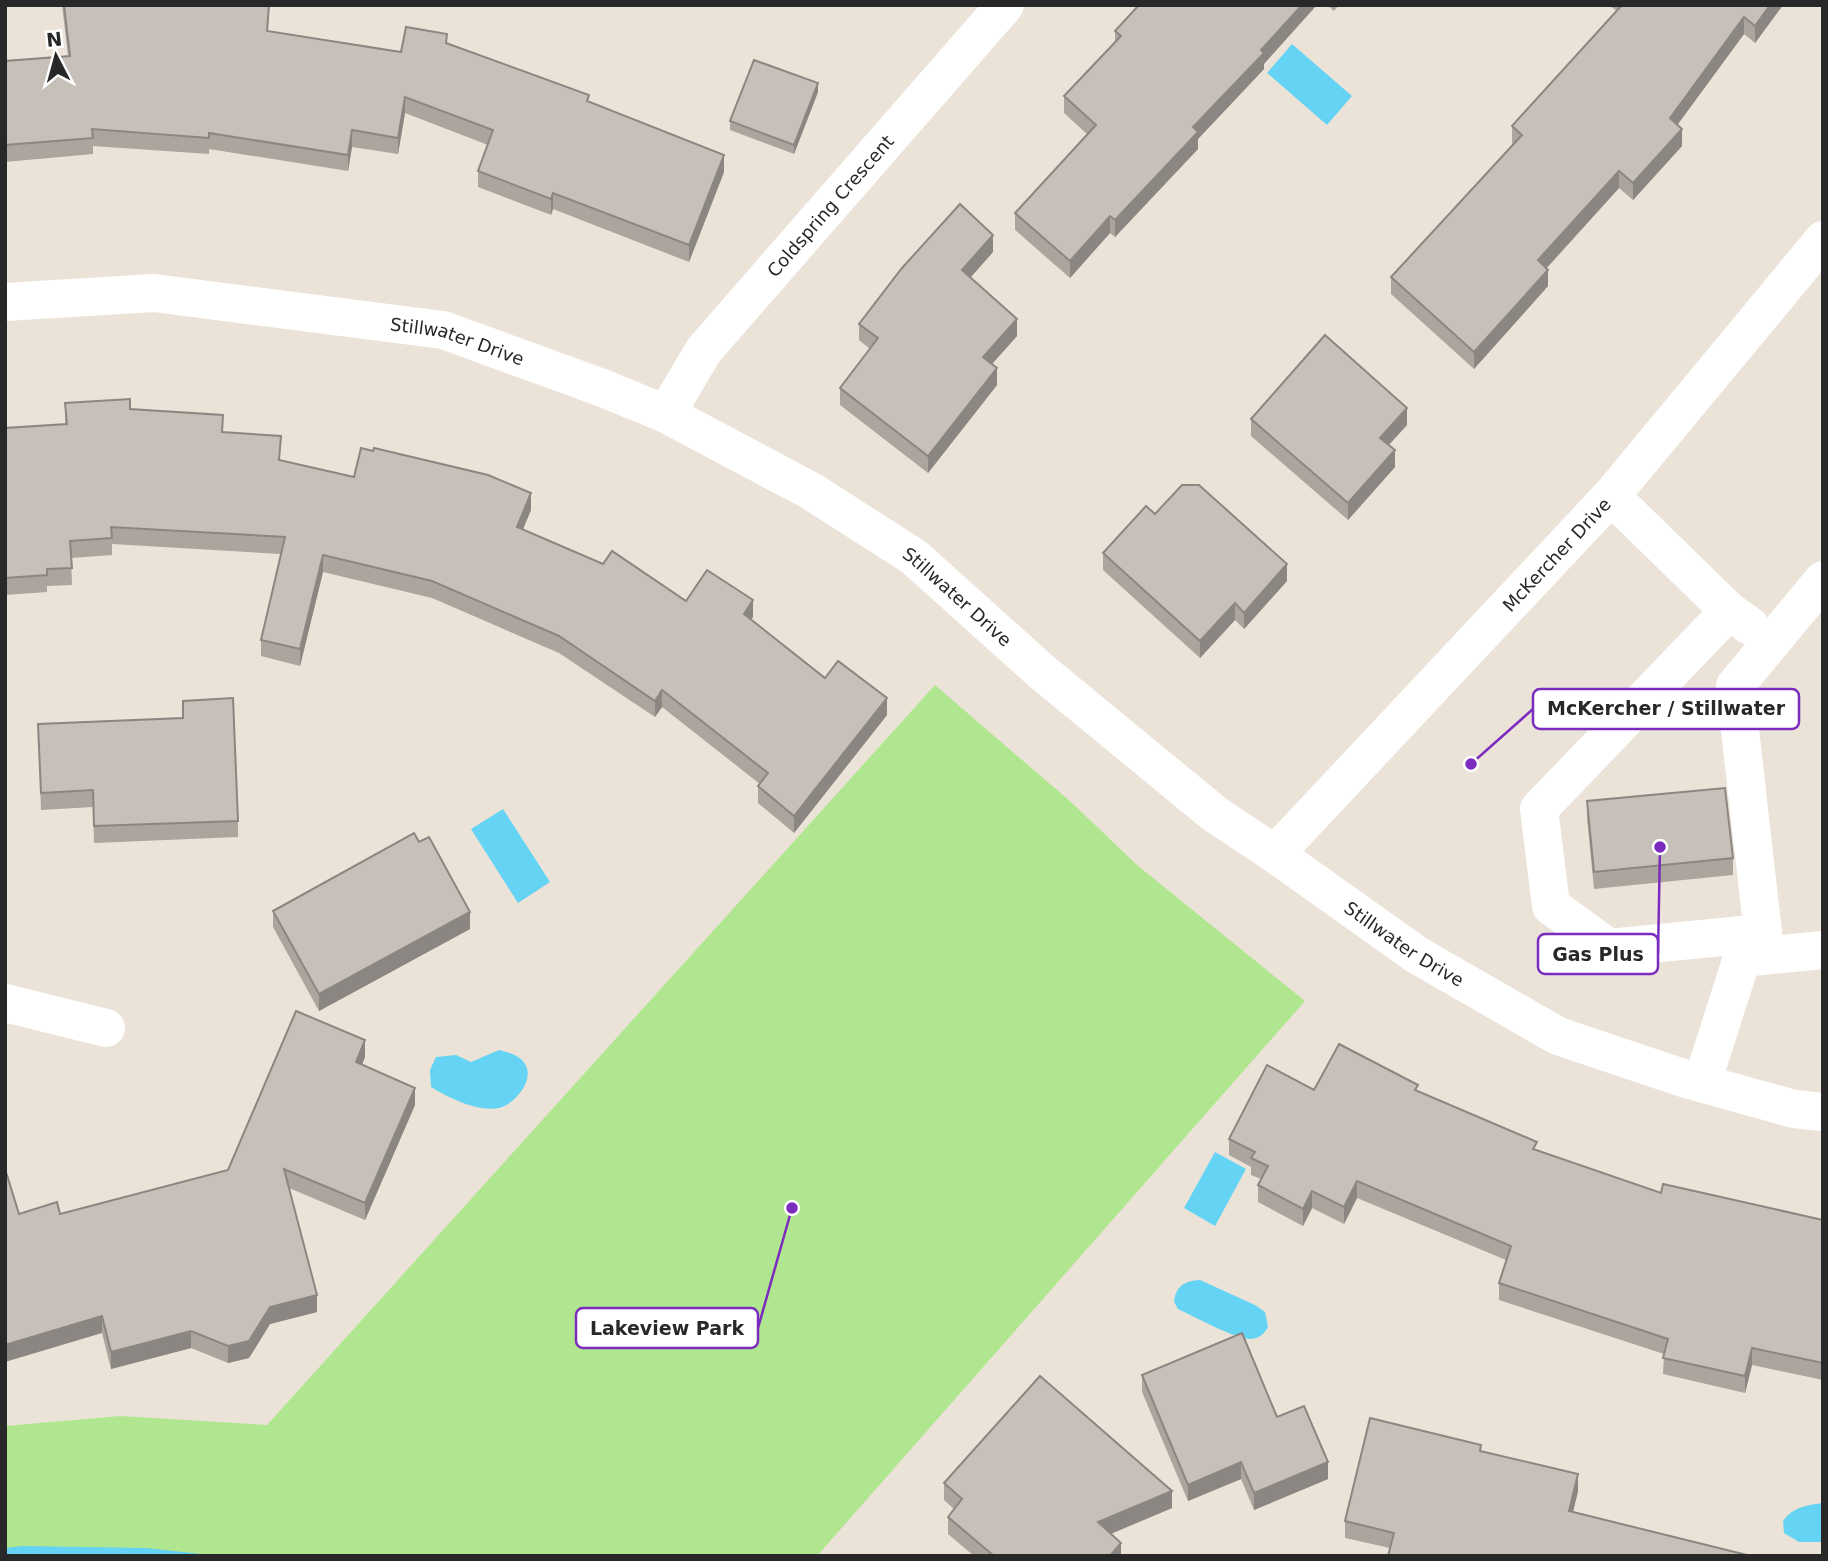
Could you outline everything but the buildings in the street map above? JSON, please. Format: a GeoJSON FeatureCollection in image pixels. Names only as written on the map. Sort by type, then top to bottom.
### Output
{"type":"FeatureCollection","features":[{"type":"Feature","properties":{"kind":"street","name":"Coldspring Crescent"},"geometry":{"type":"LineString","coordinates":[[666,414],[704,350],[1005,5]]}},
{"type":"Feature","properties":{"kind":"street","name":"McKercher Drive"},"geometry":{"type":"LineString","coordinates":[[1275,854],[1611,496],[1823,240]]}},
{"type":"Feature","properties":{"kind":"street","name":"Stillwater Drive"},"geometry":{"type":"LineString","coordinates":[[5,302],[154,293],[443,330],[666,414],[811,491],[914,557],[1042,672],[1216,815],[1417,955],[1558,1035],[1702,1083],[1794,1109],[1823,1112]]}},
{"type":"Feature","properties":{"kind":"street"},"geometry":{"type":"LineString","coordinates":[[1611,496],[1729,611],[1772,643]]}},
{"type":"Feature","properties":{"kind":"street"},"geometry":{"type":"LineString","coordinates":[[1702,1083],[1752,946],[1735,685],[1823,580]]}},
{"type":"Feature","properties":{"kind":"street"},"geometry":{"type":"LineString","coordinates":[[1729,611],[1539,809],[1551,906],[1609,948],[1752,946],[1823,950]]}},
{"type":"Feature","properties":{"kind":"street"},"geometry":{"type":"LineString","coordinates":[[5,1003],[106,1028]]}},
{"type":"Feature","properties":{"kind":"green space"},"geometry":{"type":"Polygon","coordinates":[[[935,685],[1071,802],[1137,865],[1305,1001],[817,1556],[5,1556],[5,1426],[120,1416],[267,1425],[935,685]]]}},
{"type":"Feature","properties":{"kind":"water"},"geometry":{"type":"Polygon","coordinates":[[[1292,44],[1352,96],[1327,125],[1267,73],[1292,44]]]}},
{"type":"Feature","properties":{"kind":"water"},"geometry":{"type":"Polygon","coordinates":[[[503,809],[550,882],[518,903],[471,829],[503,809]]]}},
{"type":"Feature","properties":{"kind":"water"},"geometry":{"type":"Polygon","coordinates":[[[499,1050],[521,1059],[528,1072],[521,1092],[505,1106],[490,1109],[473,1106],[431,1087],[430,1070],[436,1057],[456,1055],[471,1062],[499,1050]]]}},
{"type":"Feature","properties":{"kind":"water"},"geometry":{"type":"Polygon","coordinates":[[[1215,1152],[1246,1169],[1215,1226],[1184,1208],[1215,1152]]]}},
{"type":"Feature","properties":{"kind":"water"},"geometry":{"type":"Polygon","coordinates":[[[1200,1280],[1265,1312],[1268,1327],[1265,1332],[1257,1338],[1244,1338],[1225,1332],[1178,1309],[1174,1302],[1179,1288],[1185,1283],[1200,1280]]]}},
{"type":"Feature","properties":{"kind":"water"},"geometry":{"type":"Polygon","coordinates":[[[1823,1503],[1823,1542],[1799,1542],[1784,1533],[1783,1521],[1791,1513],[1806,1506],[1823,1503]]]}},
{"type":"Feature","properties":{"kind":"water"},"geometry":{"type":"Polygon","coordinates":[[[5,1548],[146,1548],[220,1556],[5,1556],[5,1548]]]}},
{"type":"Feature","properties":{"kind":"place","name":"McKercher / Stillwater"},"geometry":{"type":"Point","coordinates":[1471,764]}},
{"type":"Feature","properties":{"kind":"place","name":"Gas Plus"},"geometry":{"type":"Point","coordinates":[1660,847]}},
{"type":"Feature","properties":{"kind":"place","name":"Lakeview Park"},"geometry":{"type":"Point","coordinates":[792,1208]}}]}
